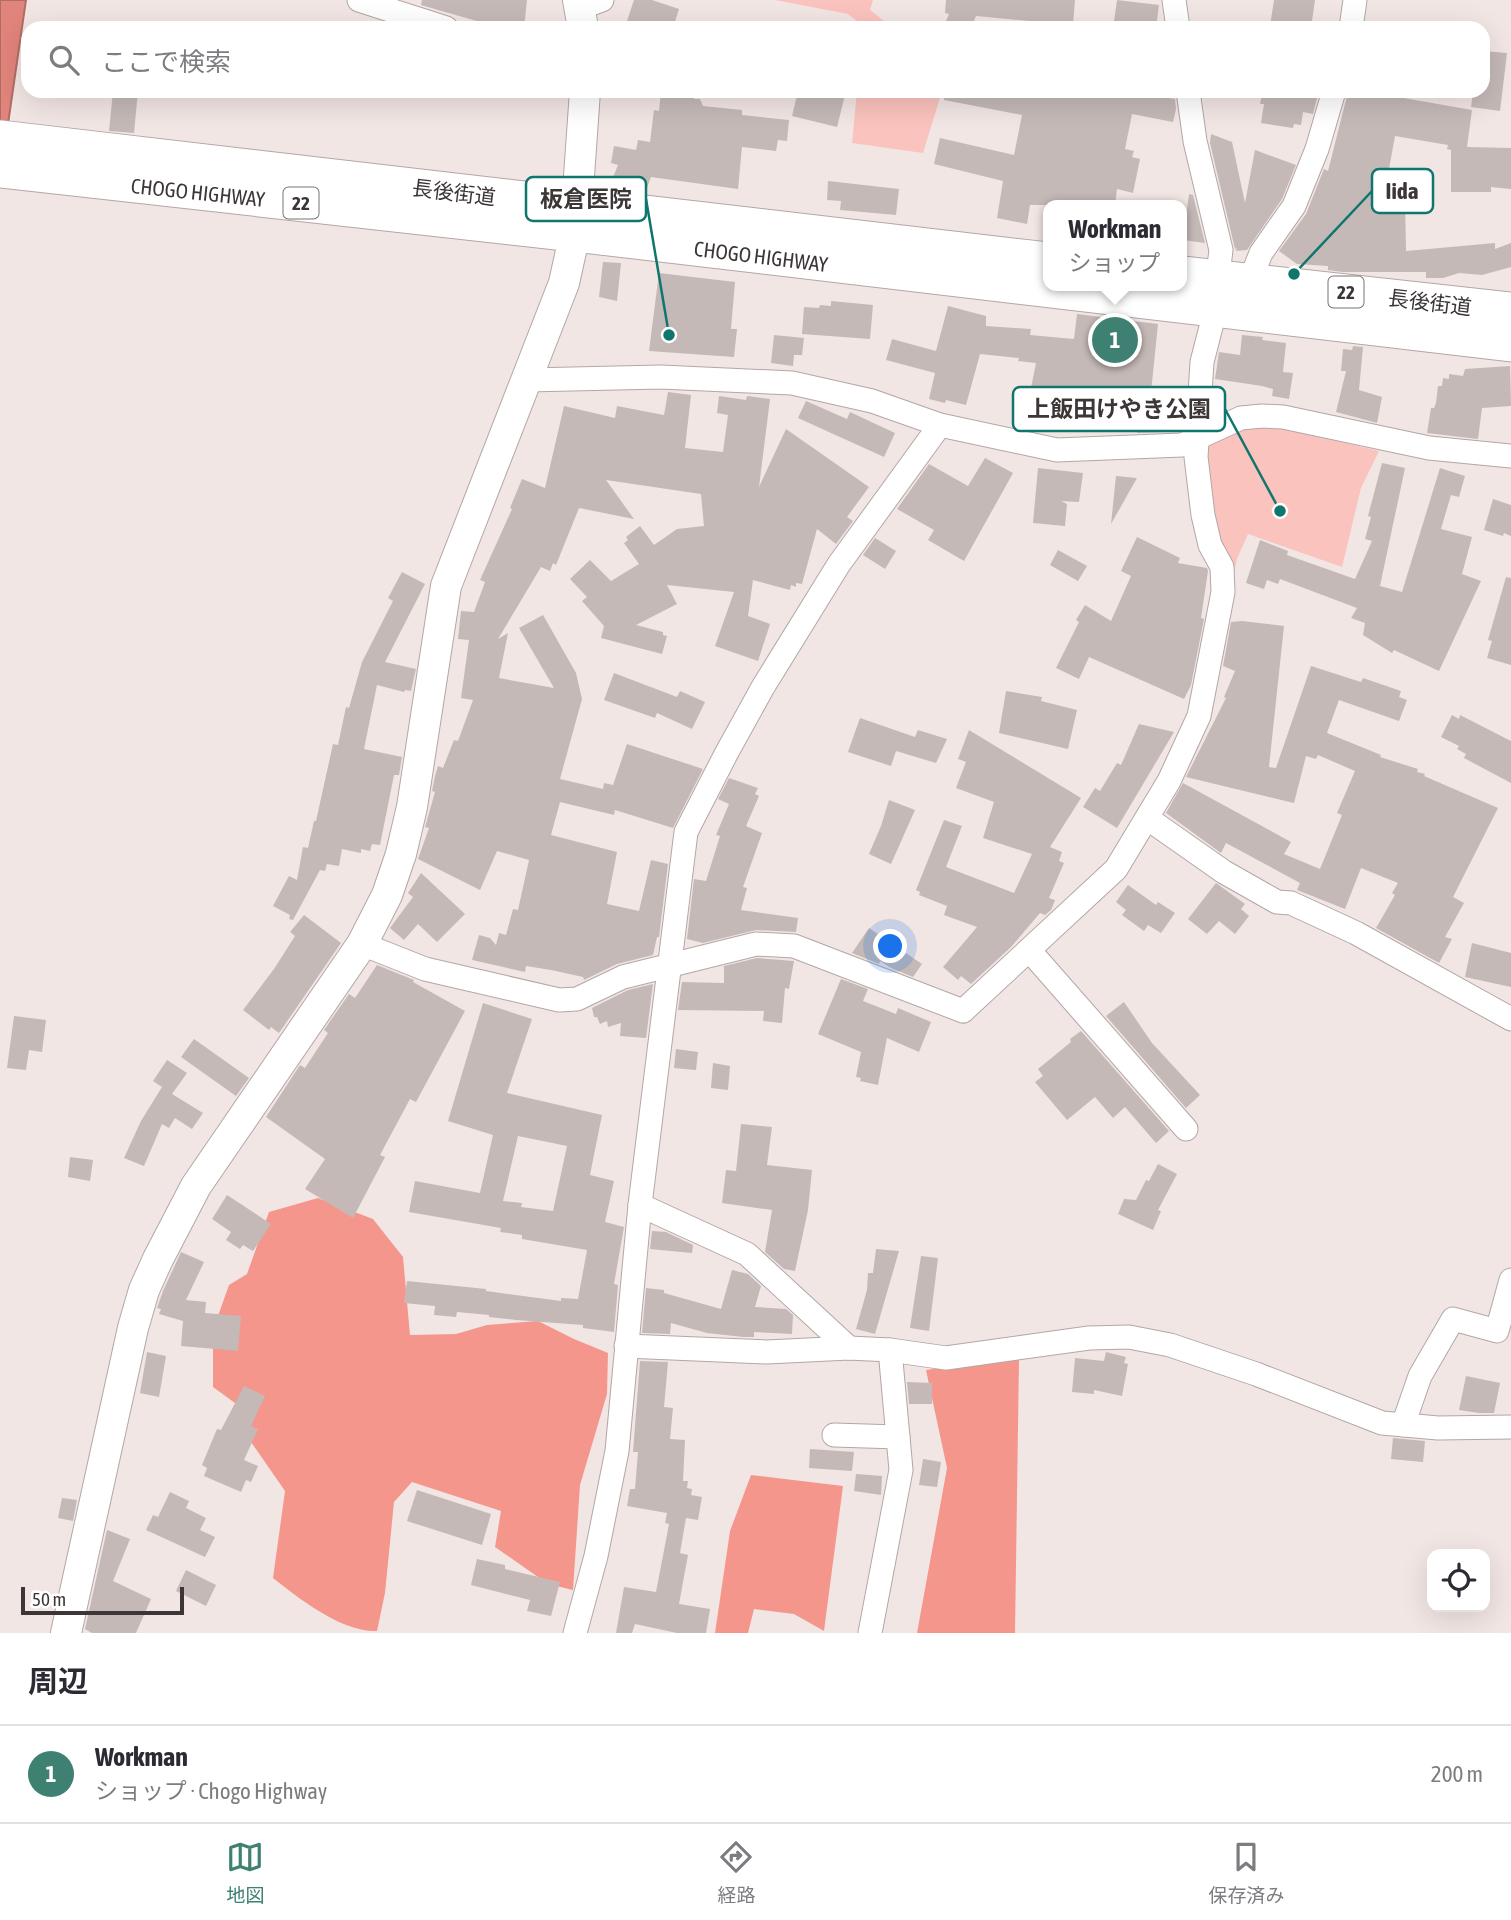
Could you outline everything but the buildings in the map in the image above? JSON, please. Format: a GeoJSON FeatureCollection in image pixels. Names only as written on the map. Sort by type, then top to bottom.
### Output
{"type":"FeatureCollection","features":[{"type":"Feature","properties":{"kind":"main road","name":"CHOGO HIGHWAY"},"geometry":{"type":"LineString","coordinates":[[10,155],[576,220],[744,254],[1043,276]]}},
{"type":"Feature","properties":{"kind":"main road","name":"22"},"geometry":{"type":"LineString","coordinates":[[576,220],[1043,261]]}},
{"type":"Feature","properties":{"kind":"main road","name":"長後街道"},"geometry":{"type":"LineString","coordinates":[[1187,277],[1227,289],[1511,311]]}},
{"type":"Feature","properties":{"kind":"main road","name":"CHOGO HIGHWAY"},"geometry":{"type":"LineString","coordinates":[[1187,286],[1227,289],[1511,343]]}},
{"type":"Feature","properties":{"kind":"street"},"geometry":{"type":"LineString","coordinates":[[359,0],[424,21]]}},
{"type":"Feature","properties":{"kind":"street"},"geometry":{"type":"LineString","coordinates":[[1174,0],[1177,21]]}},
{"type":"Feature","properties":{"kind":"street"},"geometry":{"type":"LineString","coordinates":[[1352,21],[1355,0]]}},
{"type":"Feature","properties":{"kind":"street"},"geometry":{"type":"LineString","coordinates":[[66,1633],[133,1328],[144,1290],[172,1229],[196,1186],[362,944],[387,895],[401,854],[412,807],[446,586],[564,284],[576,220],[585,98]]}},
{"type":"Feature","properties":{"kind":"street"},"geometry":{"type":"LineString","coordinates":[[1189,98],[1195,141],[1221,250],[1227,289]]}},
{"type":"Feature","properties":{"kind":"street"},"geometry":{"type":"LineString","coordinates":[[362,944],[425,969],[559,1000],[577,999],[623,977],[756,944],[794,946],[963,1011],[1116,869],[1169,781],[1199,716],[1222,601],[1222,567],[1210,545],[1203,515],[1196,457],[1202,362],[1212,323],[1227,289],[1261,253],[1294,206],[1317,149],[1332,98]]}},
{"type":"Feature","properties":{"kind":"street"},"geometry":{"type":"LineString","coordinates":[[527,380],[661,377],[792,383],[872,401],[940,425],[1058,450],[1182,445],[1241,418],[1262,416],[1283,417],[1429,449],[1511,456]]}},
{"type":"Feature","properties":{"kind":"street"},"geometry":{"type":"LineString","coordinates":[[575,1633],[596,1556],[617,1451],[640,1205],[686,832],[763,687],[839,564],[940,425]]}},
{"type":"Feature","properties":{"kind":"street"},"geometry":{"type":"LineString","coordinates":[[1147,818],[1224,872],[1277,902],[1291,903],[1356,933],[1511,1019]]}},
{"type":"Feature","properties":{"kind":"street"},"geometry":{"type":"LineString","coordinates":[[1029,950],[1186,1129]]}},
{"type":"Feature","properties":{"kind":"street"},"geometry":{"type":"LineString","coordinates":[[640,1205],[747,1254],[849,1348]]}},
{"type":"Feature","properties":{"kind":"street"},"geometry":{"type":"LineString","coordinates":[[1403,1425],[1420,1376],[1453,1319],[1497,1331],[1510,1285]]}},
{"type":"Feature","properties":{"kind":"street"},"geometry":{"type":"LineString","coordinates":[[626,1346],[767,1352],[849,1348],[890,1350],[946,1359],[1088,1338],[1129,1337],[1170,1345],[1256,1374],[1382,1423],[1438,1428],[1511,1427]]}},
{"type":"Feature","properties":{"kind":"street"},"geometry":{"type":"LineString","coordinates":[[870,1633],[901,1470],[890,1350]]}},
{"type":"Feature","properties":{"kind":"street"},"geometry":{"type":"LineString","coordinates":[[834,1435],[898,1437]]}},
{"type":"Feature","properties":{"kind":"shaded area"},"geometry":{"type":"Polygon","coordinates":[[[0,0],[26,0],[21,21],[0,179],[0,0]]]}},
{"type":"Feature","properties":{"kind":"shaded area"},"geometry":{"type":"Polygon","coordinates":[[[775,0],[873,0],[870,10],[884,21],[857,21],[848,14],[775,0]]]}},
{"type":"Feature","properties":{"kind":"shaded area"},"geometry":{"type":"Polygon","coordinates":[[[856,98],[940,98],[923,153],[852,143],[856,98]]]}},
{"type":"Feature","properties":{"kind":"shaded area"},"geometry":{"type":"Polygon","coordinates":[[[1248,427],[1277,427],[1379,451],[1361,488],[1342,567],[1248,534],[1237,559],[1231,586],[1210,525],[1200,445],[1248,427]]]}},
{"type":"Feature","properties":{"kind":"shaded area"},"geometry":{"type":"Polygon","coordinates":[[[318,1198],[373,1219],[403,1257],[410,1335],[456,1334],[487,1325],[538,1321],[608,1353],[607,1394],[580,1485],[573,1590],[548,1584],[495,1547],[501,1511],[412,1482],[394,1502],[385,1593],[377,1631],[350,1626],[322,1613],[273,1578],[285,1491],[251,1442],[250,1414],[213,1387],[213,1330],[229,1285],[247,1274],[269,1212],[318,1198]]]}},
{"type":"Feature","properties":{"kind":"shaded area"},"geometry":{"type":"Polygon","coordinates":[[[1019,1359],[1015,1633],[917,1633],[947,1468],[926,1370],[1019,1359]]]}},
{"type":"Feature","properties":{"kind":"shaded area"},"geometry":{"type":"Polygon","coordinates":[[[751,1475],[843,1486],[824,1631],[794,1614],[754,1609],[748,1633],[715,1633],[730,1531],[751,1475]]]}},
{"type":"Feature","properties":{"kind":"place","name":"Iida"},"geometry":{"type":"Point","coordinates":[1294,274]}},
{"type":"Feature","properties":{"kind":"place","name":"板倉医院"},"geometry":{"type":"Point","coordinates":[669,335]}},
{"type":"Feature","properties":{"kind":"place","name":"Workman"},"geometry":{"type":"Point","coordinates":[1115,340]}},
{"type":"Feature","properties":{"kind":"place","name":"上飯田けやき公園"},"geometry":{"type":"Point","coordinates":[1280,511]}}]}
